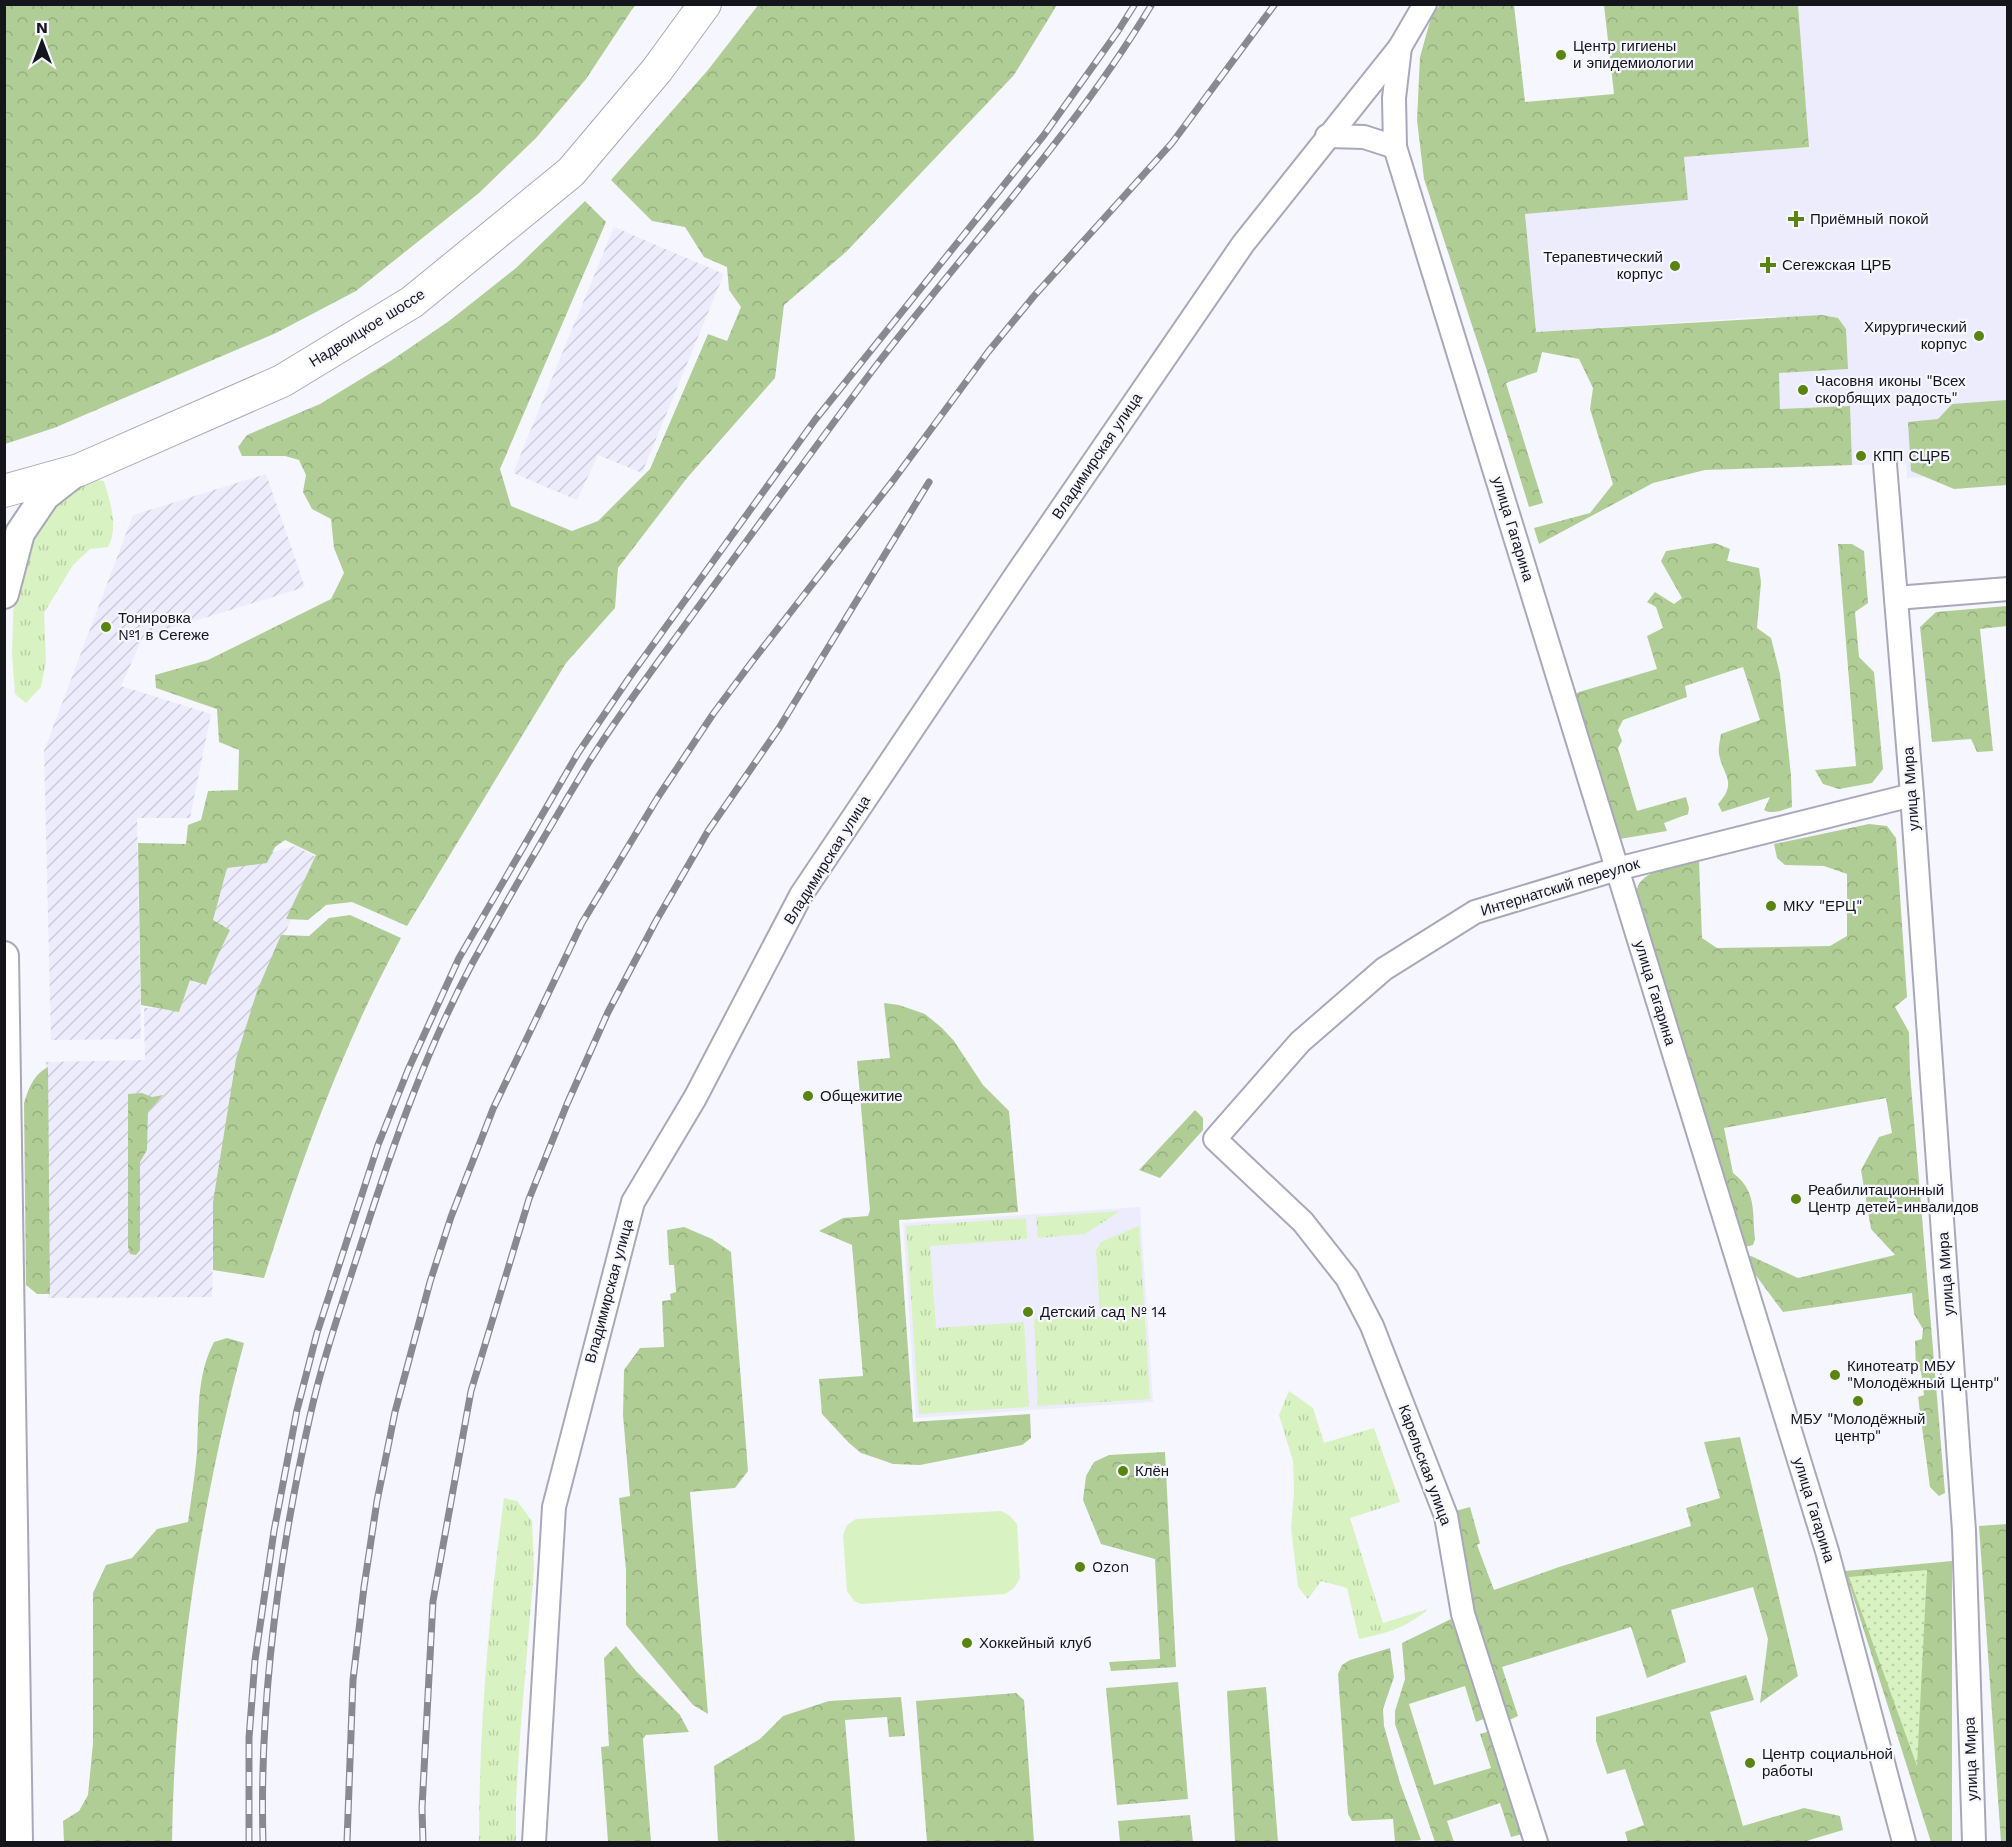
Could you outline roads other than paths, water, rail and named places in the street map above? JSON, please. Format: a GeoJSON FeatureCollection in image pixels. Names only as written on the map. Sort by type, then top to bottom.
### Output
{"type":"FeatureCollection","features":[{"type":"Feature","properties":{"kind":"main road","name":"Надвоицкое шоссе"},"geometry":{"type":"LineString","coordinates":[[4,491],[79,470],[282,381],[412,302],[571,172],[657,70],[705,4]]}},
{"type":"Feature","properties":{"kind":"street","name":"Владимирская улица"},"geometry":{"type":"LineString","coordinates":[[534,1842],[554,1507],[580,1397],[633,1202],[695,1098],[801,895],[1018,572],[1243,244],[1400,47],[1425,4]]}},
{"type":"Feature","properties":{"kind":"street","name":"улица Гагарина"},"geometry":{"type":"LineString","coordinates":[[1400,47],[1394,98],[1395,147],[1827,1551],[1904,1842]]}},
{"type":"Feature","properties":{"kind":"street"},"geometry":{"type":"LineString","coordinates":[[1327,136],[1364,137],[1395,147]]}},
{"type":"Feature","properties":{"kind":"street","name":"улица Мира"},"geometry":{"type":"LineString","coordinates":[[1885,464],[1912,795],[1964,1531],[1974,1842]]}},
{"type":"Feature","properties":{"kind":"street"},"geometry":{"type":"LineString","coordinates":[[4,594],[20,533],[45,496],[79,470]]}},
{"type":"Feature","properties":{"kind":"street"},"geometry":{"type":"LineString","coordinates":[[1896,598],[2007,589]]}},
{"type":"Feature","properties":{"kind":"street","name":"Интернатский переулок"},"geometry":{"type":"LineString","coordinates":[[1215,1139],[1300,1042],[1384,969],[1475,912],[1617,869],[1912,795]]}},
{"type":"Feature","properties":{"kind":"street"},"geometry":{"type":"LineString","coordinates":[[4,956],[8,1375],[18,1842]]}},
{"type":"Feature","properties":{"kind":"street","name":"Карельская улица"},"geometry":{"type":"LineString","coordinates":[[1215,1139],[1303,1222],[1347,1278],[1372,1326],[1446,1516],[1463,1614],[1536,1842]]}},
{"type":"Feature","properties":{"kind":"railway"},"geometry":{"type":"LineString","coordinates":[[249,1842],[249,1738],[255,1660],[274,1531],[297,1410],[317,1333],[378,1145],[408,1070],[459,958],[578,753],[629,678],[815,420],[1044,135],[1135,4]]}},
{"type":"Feature","properties":{"kind":"railway"},"geometry":{"type":"LineString","coordinates":[[263,1842],[264,1735],[273,1628],[289,1521],[310,1416],[335,1325],[387,1165],[412,1096],[456,995],[559,812],[630,700],[872,371],[1017,192],[1088,100],[1152,4]]}},
{"type":"Feature","properties":{"kind":"railway"},"geometry":{"type":"LineString","coordinates":[[347,1842],[353,1680],[377,1501],[395,1412],[430,1282],[451,1217],[493,1109],[582,923],[658,797],[713,714],[751,663],[895,478],[988,352],[1034,296],[1172,143],[1275,4]]}},
{"type":"Feature","properties":{"kind":"railway"},"geometry":{"type":"LineString","coordinates":[[423,1842],[422,1808],[433,1601],[471,1391],[529,1199],[567,1104],[608,1012],[656,921],[708,831],[779,728],[929,482]]}},
{"type":"Feature","properties":{"kind":"place","name":"Центр гигиены и эпидемиологии"},"geometry":{"type":"Point","coordinates":[1561,55]}},
{"type":"Feature","properties":{"kind":"place","name":"Приёмный покой"},"geometry":{"type":"Point","coordinates":[1796,219]}},
{"type":"Feature","properties":{"kind":"place","name":"Сегежская ЦРБ"},"geometry":{"type":"Point","coordinates":[1768,265]}},
{"type":"Feature","properties":{"kind":"place","name":"Терапевтический корпус"},"geometry":{"type":"Point","coordinates":[1675,266]}},
{"type":"Feature","properties":{"kind":"place","name":"Хирургический корпус"},"geometry":{"type":"Point","coordinates":[1979,336]}},
{"type":"Feature","properties":{"kind":"place","name":"Часовня иконы \"Всех скорбящих радость\""},"geometry":{"type":"Point","coordinates":[1803,390]}},
{"type":"Feature","properties":{"kind":"place","name":"КПП СЦРБ"},"geometry":{"type":"Point","coordinates":[1861,456]}},
{"type":"Feature","properties":{"kind":"place","name":"Тонировка №1 в Сегеже"},"geometry":{"type":"Point","coordinates":[106,627]}},
{"type":"Feature","properties":{"kind":"place","name":"МКУ \"ЕРЦ\""},"geometry":{"type":"Point","coordinates":[1771,906]}},
{"type":"Feature","properties":{"kind":"place","name":"Общежитие"},"geometry":{"type":"Point","coordinates":[808,1096]}},
{"type":"Feature","properties":{"kind":"place","name":"Реабилитационный Центр детей-инвалидов"},"geometry":{"type":"Point","coordinates":[1796,1199]}},
{"type":"Feature","properties":{"kind":"place","name":"Детский сад № 14"},"geometry":{"type":"Point","coordinates":[1028,1312]}},
{"type":"Feature","properties":{"kind":"place","name":"Кинотеатр МБУ \"Молодёжный Центр\""},"geometry":{"type":"Point","coordinates":[1835,1375]}},
{"type":"Feature","properties":{"kind":"place","name":"МБУ \"Молодёжный центр\""},"geometry":{"type":"Point","coordinates":[1858,1401]}},
{"type":"Feature","properties":{"kind":"place","name":"Клён"},"geometry":{"type":"Point","coordinates":[1123,1471]}},
{"type":"Feature","properties":{"kind":"place","name":"Ozon"},"geometry":{"type":"Point","coordinates":[1080,1567]}},
{"type":"Feature","properties":{"kind":"place","name":"Хоккейный клуб"},"geometry":{"type":"Point","coordinates":[967,1643]}},
{"type":"Feature","properties":{"kind":"place","name":"Центр социальной работы"},"geometry":{"type":"Point","coordinates":[1750,1763]}}]}
